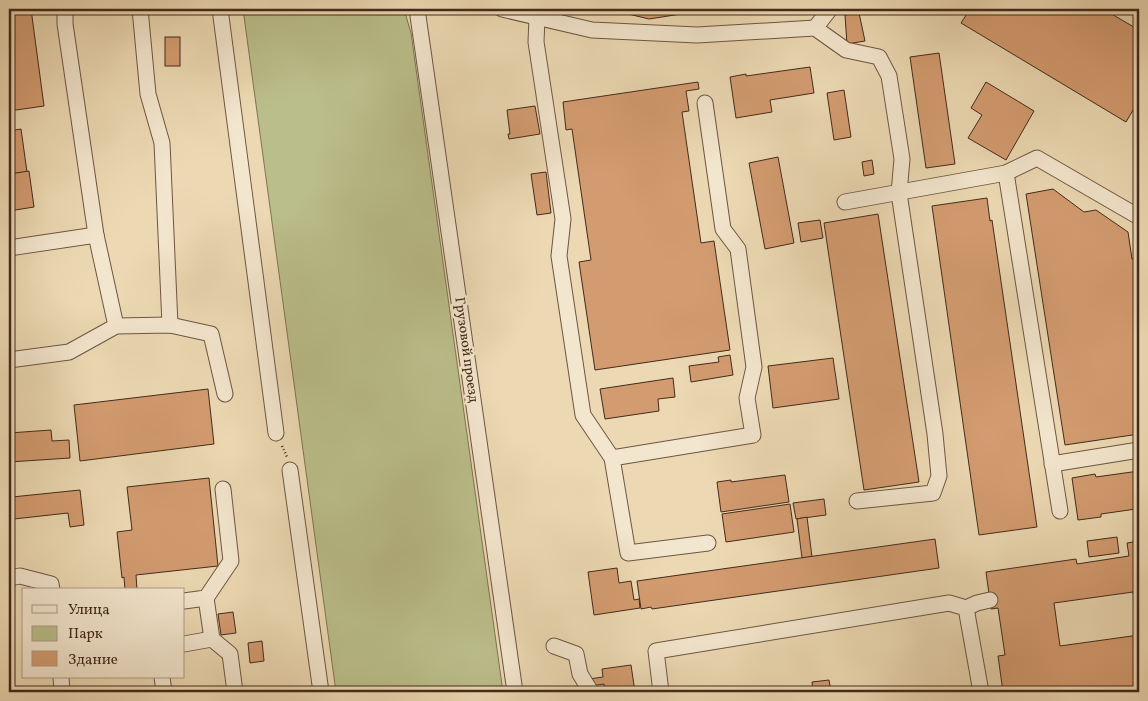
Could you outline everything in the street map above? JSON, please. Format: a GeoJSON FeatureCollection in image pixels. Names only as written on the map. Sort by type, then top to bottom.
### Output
{"type":"FeatureCollection","features":[{"type":"Feature","properties":{"kind":"street"},"geometry":{"type":"LineString","coordinates":[[65,9],[65,24],[96,235],[116,326]]}},
{"type":"Feature","properties":{"kind":"street"},"geometry":{"type":"LineString","coordinates":[[140,9],[148,94],[162,143],[170,326]]}},
{"type":"Feature","properties":{"kind":"street"},"geometry":{"type":"LineString","coordinates":[[220,9],[276,433]]}},
{"type":"Feature","properties":{"kind":"street","name":"Грузовой проезд"},"geometry":{"type":"LineString","coordinates":[[417,9],[515,692]]}},
{"type":"Feature","properties":{"kind":"street"},"geometry":{"type":"LineString","coordinates":[[502,9],[592,30],[697,36],[815,28],[846,50],[879,57],[889,76],[902,159],[899,193],[934,424],[939,476],[933,493],[857,501]]}},
{"type":"Feature","properties":{"kind":"street"},"geometry":{"type":"LineString","coordinates":[[815,28],[830,9]]}},
{"type":"Feature","properties":{"kind":"street"},"geometry":{"type":"LineString","coordinates":[[537,17],[536,42],[563,218],[559,256],[583,416],[612,458],[628,553],[708,543]]}},
{"type":"Feature","properties":{"kind":"street"},"geometry":{"type":"LineString","coordinates":[[612,458],[752,435],[747,398],[754,367],[738,249],[723,229],[704,103]]}},
{"type":"Feature","properties":{"kind":"street"},"geometry":{"type":"LineString","coordinates":[[845,202],[1006,173],[1037,158],[1139,217]]}},
{"type":"Feature","properties":{"kind":"street"},"geometry":{"type":"LineString","coordinates":[[1006,173],[1060,511]]}},
{"type":"Feature","properties":{"kind":"street"},"geometry":{"type":"LineString","coordinates":[[9,248],[96,235]]}},
{"type":"Feature","properties":{"kind":"street"},"geometry":{"type":"LineString","coordinates":[[9,360],[69,352],[116,326],[170,326],[211,334],[225,394]]}},
{"type":"Feature","properties":{"kind":"street"},"geometry":{"type":"LineString","coordinates":[[1052,464],[1139,450]]}},
{"type":"Feature","properties":{"kind":"street"},"geometry":{"type":"LineString","coordinates":[[290,470],[321,692]]}},
{"type":"Feature","properties":{"kind":"street"},"geometry":{"type":"LineString","coordinates":[[223,489],[231,561],[206,598],[212,639],[230,654],[234,692]]}},
{"type":"Feature","properties":{"kind":"street"},"geometry":{"type":"LineString","coordinates":[[9,578],[20,576],[51,584],[52,588]]}},
{"type":"Feature","properties":{"kind":"street"},"geometry":{"type":"LineString","coordinates":[[185,602],[206,598]]}},
{"type":"Feature","properties":{"kind":"street"},"geometry":{"type":"LineString","coordinates":[[661,692],[656,651],[949,603],[966,608],[990,600]]}},
{"type":"Feature","properties":{"kind":"street"},"geometry":{"type":"LineString","coordinates":[[966,608],[981,692]]}},
{"type":"Feature","properties":{"kind":"street"},"geometry":{"type":"LineString","coordinates":[[185,644],[212,639]]}},
{"type":"Feature","properties":{"kind":"street"},"geometry":{"type":"LineString","coordinates":[[554,646],[576,654],[580,674],[592,692]]}},
{"type":"Feature","properties":{"kind":"street"},"geometry":{"type":"LineString","coordinates":[[61,678],[62,692]]}},
{"type":"Feature","properties":{"kind":"street"},"geometry":{"type":"LineString","coordinates":[[162,678],[164,692]]}},
{"type":"Feature","properties":{"kind":"path"},"geometry":{"type":"LineString","coordinates":[[276,433],[287,456],[290,470]]}},
{"type":"Feature","properties":{"kind":"green space"},"geometry":{"type":"Polygon","coordinates":[[[243,9],[404,9],[411,33],[503,692],[336,692],[243,9]]]}},
{"type":"Feature","properties":{"kind":"building"},"geometry":{"type":"Polygon","coordinates":[[[9,9],[31,9],[44,106],[9,111],[9,9]]]}},
{"type":"Feature","properties":{"kind":"building"},"geometry":{"type":"Polygon","coordinates":[[[619,9],[713,9],[649,19],[620,12],[619,9]]]}},
{"type":"Feature","properties":{"kind":"building"},"geometry":{"type":"Polygon","coordinates":[[[970,9],[1103,9],[1139,30],[1139,100],[1126,122],[961,23],[970,9]]]}},
{"type":"Feature","properties":{"kind":"building"},"geometry":{"type":"Polygon","coordinates":[[[859,13],[865,41],[847,44],[845,15],[859,13]]]}},
{"type":"Feature","properties":{"kind":"building"},"geometry":{"type":"Polygon","coordinates":[[[165,37],[180,37],[180,66],[165,66],[165,37]]]}},
{"type":"Feature","properties":{"kind":"building"},"geometry":{"type":"Polygon","coordinates":[[[939,53],[955,164],[926,168],[910,57],[939,53]]]}},
{"type":"Feature","properties":{"kind":"building"},"geometry":{"type":"Polygon","coordinates":[[[810,67],[814,93],[770,100],[772,112],[736,118],[730,77],[810,67]]]}},
{"type":"Feature","properties":{"kind":"building"},"geometry":{"type":"Polygon","coordinates":[[[698,82],[699,89],[686,91],[689,111],[682,112],[701,243],[714,241],[730,350],[595,370],[579,262],[591,260],[572,129],[566,130],[563,102],[698,82]]]}},
{"type":"Feature","properties":{"kind":"building"},"geometry":{"type":"Polygon","coordinates":[[[986,82],[1034,111],[1006,160],[968,138],[982,115],[971,108],[986,82]]]}},
{"type":"Feature","properties":{"kind":"building"},"geometry":{"type":"Polygon","coordinates":[[[844,90],[851,137],[834,140],[827,93],[844,90]]]}},
{"type":"Feature","properties":{"kind":"building"},"geometry":{"type":"Polygon","coordinates":[[[535,106],[540,134],[509,139],[507,110],[535,106]]]}},
{"type":"Feature","properties":{"kind":"building"},"geometry":{"type":"Polygon","coordinates":[[[21,129],[27,172],[9,174],[9,131],[21,129]]]}},
{"type":"Feature","properties":{"kind":"building"},"geometry":{"type":"Polygon","coordinates":[[[778,157],[794,243],[765,249],[749,163],[778,157]]]}},
{"type":"Feature","properties":{"kind":"building"},"geometry":{"type":"Polygon","coordinates":[[[872,160],[874,174],[864,176],[862,162],[872,160]]]}},
{"type":"Feature","properties":{"kind":"building"},"geometry":{"type":"Polygon","coordinates":[[[29,171],[34,207],[9,211],[9,174],[29,171]]]}},
{"type":"Feature","properties":{"kind":"building"},"geometry":{"type":"Polygon","coordinates":[[[546,172],[551,213],[537,215],[531,174],[546,172]]]}},
{"type":"Feature","properties":{"kind":"building"},"geometry":{"type":"Polygon","coordinates":[[[1053,189],[1084,212],[1096,210],[1128,232],[1132,259],[1139,258],[1139,434],[1065,445],[1026,194],[1053,189]]]}},
{"type":"Feature","properties":{"kind":"building"},"geometry":{"type":"Polygon","coordinates":[[[987,198],[990,221],[992,220],[1037,527],[979,535],[932,206],[987,198]]]}},
{"type":"Feature","properties":{"kind":"building"},"geometry":{"type":"Polygon","coordinates":[[[878,214],[919,482],[864,490],[824,223],[878,214]]]}},
{"type":"Feature","properties":{"kind":"building"},"geometry":{"type":"Polygon","coordinates":[[[820,220],[823,238],[801,242],[798,223],[820,220]]]}},
{"type":"Feature","properties":{"kind":"building"},"geometry":{"type":"Polygon","coordinates":[[[730,355],[733,375],[691,382],[689,366],[719,362],[718,357],[730,355]]]}},
{"type":"Feature","properties":{"kind":"building"},"geometry":{"type":"Polygon","coordinates":[[[833,358],[839,399],[773,408],[768,366],[833,358]]]}},
{"type":"Feature","properties":{"kind":"building"},"geometry":{"type":"Polygon","coordinates":[[[673,378],[675,397],[658,399],[659,411],[605,419],[600,389],[673,378]]]}},
{"type":"Feature","properties":{"kind":"building"},"geometry":{"type":"Polygon","coordinates":[[[208,389],[214,444],[80,461],[74,405],[208,389]]]}},
{"type":"Feature","properties":{"kind":"building"},"geometry":{"type":"Polygon","coordinates":[[[51,430],[52,441],[69,440],[70,458],[9,462],[9,433],[51,430]]]}},
{"type":"Feature","properties":{"kind":"building"},"geometry":{"type":"Polygon","coordinates":[[[1139,471],[1139,530],[1136,509],[1101,514],[1101,517],[1078,520],[1072,478],[1095,474],[1096,477],[1139,471]]]}},
{"type":"Feature","properties":{"kind":"building"},"geometry":{"type":"Polygon","coordinates":[[[785,475],[789,502],[721,512],[717,482],[785,475]]]}},
{"type":"Feature","properties":{"kind":"building"},"geometry":{"type":"Polygon","coordinates":[[[209,478],[218,566],[136,575],[137,588],[125,588],[117,532],[132,530],[127,487],[209,478]]]}},
{"type":"Feature","properties":{"kind":"building"},"geometry":{"type":"Polygon","coordinates":[[[80,490],[84,525],[70,527],[68,513],[14,519],[12,497],[80,490]]]}},
{"type":"Feature","properties":{"kind":"building"},"geometry":{"type":"Polygon","coordinates":[[[824,499],[826,515],[796,519],[793,503],[824,499]]]}},
{"type":"Feature","properties":{"kind":"building"},"geometry":{"type":"Polygon","coordinates":[[[790,504],[794,532],[726,542],[722,514],[790,504]]]}},
{"type":"Feature","properties":{"kind":"building"},"geometry":{"type":"Polygon","coordinates":[[[807,517],[812,557],[802,558],[797,519],[807,517]]]}},
{"type":"Feature","properties":{"kind":"building"},"geometry":{"type":"Polygon","coordinates":[[[1117,537],[1119,553],[1089,557],[1087,541],[1117,537]]]}},
{"type":"Feature","properties":{"kind":"building"},"geometry":{"type":"Polygon","coordinates":[[[935,539],[939,568],[641,609],[637,581],[935,539]]]}},
{"type":"Feature","properties":{"kind":"building"},"geometry":{"type":"Polygon","coordinates":[[[1139,541],[1139,632],[1133,592],[1054,603],[1060,646],[1139,635],[1139,692],[1003,692],[998,656],[1005,655],[998,608],[991,609],[986,572],[1076,559],[1077,564],[1129,556],[1127,543],[1139,541]]]}},
{"type":"Feature","properties":{"kind":"building"},"geometry":{"type":"Polygon","coordinates":[[[617,568],[619,583],[631,581],[634,600],[639,599],[640,608],[594,615],[588,572],[617,568]]]}},
{"type":"Feature","properties":{"kind":"building"},"geometry":{"type":"Polygon","coordinates":[[[233,612],[236,633],[221,635],[218,614],[233,612]]]}},
{"type":"Feature","properties":{"kind":"building"},"geometry":{"type":"Polygon","coordinates":[[[262,641],[264,661],[250,663],[248,643],[262,641]]]}},
{"type":"Feature","properties":{"kind":"building"},"geometry":{"type":"Polygon","coordinates":[[[631,665],[635,692],[605,692],[604,684],[590,686],[589,679],[603,677],[602,669],[631,665]]]}},
{"type":"Feature","properties":{"kind":"building"},"geometry":{"type":"Polygon","coordinates":[[[829,680],[831,692],[813,692],[812,682],[829,680]]]}},
{"type":"Feature","properties":{"kind":"building"},"geometry":{"type":"Polygon","coordinates":[[[270,687],[271,692],[256,692],[256,689],[270,687]]]}}]}
